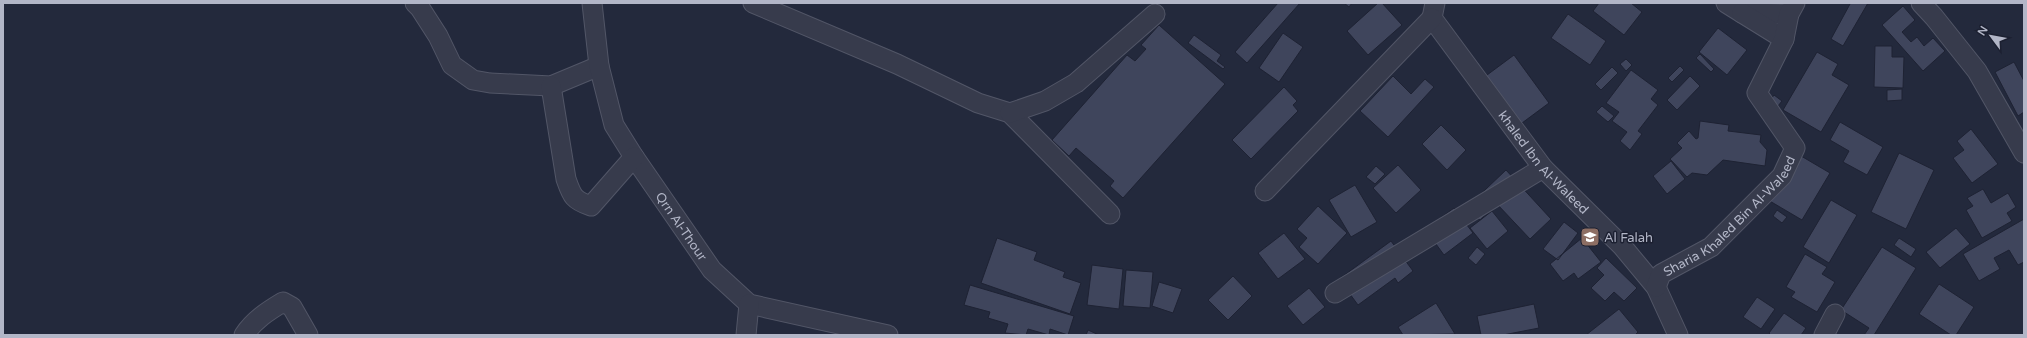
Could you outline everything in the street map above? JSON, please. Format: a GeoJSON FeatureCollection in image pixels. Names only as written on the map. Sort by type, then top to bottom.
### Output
{"type":"FeatureCollection","features":[{"type":"Feature","properties":{"kind":"street"},"geometry":{"type":"LineString","coordinates":[[415,3],[420,8],[438,36],[452,65],[473,80],[490,83],[552,86],[599,66]]}},
{"type":"Feature","properties":{"kind":"street","name":"Qrn Al-Thour"},"geometry":{"type":"LineString","coordinates":[[592,3],[599,66],[614,124],[634,157],[712,270],[749,304]]}},
{"type":"Feature","properties":{"kind":"street"},"geometry":{"type":"LineString","coordinates":[[753,3],[897,64],[978,103],[1010,113],[1110,214]]}},
{"type":"Feature","properties":{"kind":"street"},"geometry":{"type":"LineString","coordinates":[[1726,3],[1784,39]]}},
{"type":"Feature","properties":{"kind":"street"},"geometry":{"type":"LineString","coordinates":[[1921,3],[1977,71],[2024,153]]}},
{"type":"Feature","properties":{"kind":"street","name":"Sharia Khaled Bin Al-Waleed"},"geometry":{"type":"LineString","coordinates":[[1656,287],[1661,274],[1711,247],[1782,176],[1795,148],[1757,93],[1784,39],[1792,8],[1742,13]]}},
{"type":"Feature","properties":{"kind":"street"},"geometry":{"type":"LineString","coordinates":[[1265,191],[1433,10]]}},
{"type":"Feature","properties":{"kind":"street","name":"khaled Ibn Al-Waleed"},"geometry":{"type":"LineString","coordinates":[[1433,10],[1544,168],[1622,246],[1656,287],[1678,335]]}},
{"type":"Feature","properties":{"kind":"street"},"geometry":{"type":"LineString","coordinates":[[1010,113],[1045,101],[1076,83],[1155,14]]}},
{"type":"Feature","properties":{"kind":"street"},"geometry":{"type":"LineString","coordinates":[[552,86],[566,178],[570,191],[577,202],[591,206],[634,157]]}},
{"type":"Feature","properties":{"kind":"street"},"geometry":{"type":"LineString","coordinates":[[1335,293],[1544,168]]}},
{"type":"Feature","properties":{"kind":"street"},"geometry":{"type":"LineString","coordinates":[[244,335],[249,328],[268,311],[284,302],[292,307],[308,335]]}},
{"type":"Feature","properties":{"kind":"street"},"geometry":{"type":"LineString","coordinates":[[746,335],[749,304],[888,335]]}},
{"type":"Feature","properties":{"kind":"street"},"geometry":{"type":"LineString","coordinates":[[1824,335],[1834,314]]}},
{"type":"Feature","properties":{"kind":"building"},"geometry":{"type":"Polygon","coordinates":[[[1278,3],[1300,3],[1247,63],[1235,52],[1278,3]]]}},
{"type":"Feature","properties":{"kind":"building"},"geometry":{"type":"Polygon","coordinates":[[[1344,3],[1352,3],[1349,7],[1344,3]]]}},
{"type":"Feature","properties":{"kind":"building"},"geometry":{"type":"Polygon","coordinates":[[[1378,3],[1382,3],[1402,25],[1368,55],[1347,31],[1378,3]]]}},
{"type":"Feature","properties":{"kind":"building"},"geometry":{"type":"Polygon","coordinates":[[[1599,3],[1631,3],[1642,12],[1624,35],[1593,11],[1599,3]]]}},
{"type":"Feature","properties":{"kind":"building"},"geometry":{"type":"Polygon","coordinates":[[[1848,3],[1868,3],[1843,46],[1831,39],[1850,4],[1848,3]]]}},
{"type":"Feature","properties":{"kind":"building"},"geometry":{"type":"Polygon","coordinates":[[[1903,6],[1915,20],[1902,32],[1911,42],[1917,37],[1924,46],[1933,38],[1945,51],[1923,71],[1882,25],[1903,6]]]}},
{"type":"Feature","properties":{"kind":"building"},"geometry":{"type":"Polygon","coordinates":[[[1568,14],[1606,41],[1590,65],[1551,38],[1568,14]]]}},
{"type":"Feature","properties":{"kind":"building"},"geometry":{"type":"Polygon","coordinates":[[[1159,25],[1225,84],[1123,198],[1110,186],[1114,181],[1076,148],[1069,156],[1052,140],[1127,55],[1135,61],[1146,49],[1141,45],[1159,25]]]}},
{"type":"Feature","properties":{"kind":"building"},"geometry":{"type":"Polygon","coordinates":[[[1718,28],[1747,50],[1727,75],[1699,52],[1718,28]]]}},
{"type":"Feature","properties":{"kind":"building"},"geometry":{"type":"Polygon","coordinates":[[[1283,33],[1303,47],[1279,82],[1259,68],[1283,33]]]}},
{"type":"Feature","properties":{"kind":"building"},"geometry":{"type":"Polygon","coordinates":[[[1194,35],[1221,55],[1217,61],[1225,67],[1223,69],[1188,43],[1194,35]]]}},
{"type":"Feature","properties":{"kind":"building"},"geometry":{"type":"Polygon","coordinates":[[[1875,46],[1892,46],[1892,57],[1904,57],[1903,88],[1874,87],[1875,46]]]}},
{"type":"Feature","properties":{"kind":"building"},"geometry":{"type":"Polygon","coordinates":[[[1817,52],[1838,64],[1832,75],[1849,85],[1821,132],[1783,110],[1817,52]]]}},
{"type":"Feature","properties":{"kind":"building"},"geometry":{"type":"Polygon","coordinates":[[[1700,54],[1714,69],[1711,72],[1696,58],[1700,54]]]}},
{"type":"Feature","properties":{"kind":"building"},"geometry":{"type":"Polygon","coordinates":[[[1514,55],[1549,103],[1518,126],[1483,78],[1514,55]]]}},
{"type":"Feature","properties":{"kind":"building"},"geometry":{"type":"Polygon","coordinates":[[[1626,59],[1632,65],[1626,71],[1620,64],[1626,59]]]}},
{"type":"Feature","properties":{"kind":"building"},"geometry":{"type":"Polygon","coordinates":[[[2014,62],[2024,81],[2024,112],[2018,116],[1995,72],[2014,62]]]}},
{"type":"Feature","properties":{"kind":"building"},"geometry":{"type":"Polygon","coordinates":[[[1680,66],[1684,70],[1672,82],[1668,78],[1680,66]]]}},
{"type":"Feature","properties":{"kind":"building"},"geometry":{"type":"Polygon","coordinates":[[[1612,67],[1618,73],[1601,90],[1595,84],[1612,67]]]}},
{"type":"Feature","properties":{"kind":"building"},"geometry":{"type":"Polygon","coordinates":[[[1631,70],[1658,90],[1651,99],[1658,105],[1638,131],[1642,134],[1630,150],[1620,141],[1627,132],[1612,121],[1619,112],[1606,103],[1631,70]]]}},
{"type":"Feature","properties":{"kind":"building"},"geometry":{"type":"Polygon","coordinates":[[[1393,76],[1411,94],[1425,79],[1434,87],[1388,137],[1360,111],[1393,76]]]}},
{"type":"Feature","properties":{"kind":"building"},"geometry":{"type":"Polygon","coordinates":[[[1690,76],[1700,86],[1677,110],[1667,100],[1690,76]]]}},
{"type":"Feature","properties":{"kind":"building"},"geometry":{"type":"Polygon","coordinates":[[[1284,87],[1297,101],[1293,105],[1298,111],[1251,159],[1232,140],[1284,87]]]}},
{"type":"Feature","properties":{"kind":"building"},"geometry":{"type":"Polygon","coordinates":[[[1902,89],[1902,100],[1887,101],[1887,90],[1902,89]]]}},
{"type":"Feature","properties":{"kind":"building"},"geometry":{"type":"Polygon","coordinates":[[[1774,95],[1782,101],[1774,111],[1766,106],[1774,95]]]}},
{"type":"Feature","properties":{"kind":"building"},"geometry":{"type":"Polygon","coordinates":[[[1602,106],[1614,116],[1608,122],[1596,112],[1602,106]]]}},
{"type":"Feature","properties":{"kind":"building"},"geometry":{"type":"Polygon","coordinates":[[[1700,121],[1729,125],[1728,131],[1761,135],[1760,142],[1767,150],[1765,166],[1723,160],[1707,175],[1692,173],[1687,177],[1670,159],[1682,148],[1677,143],[1689,131],[1696,139],[1698,138],[1700,121]]]}},
{"type":"Feature","properties":{"kind":"building"},"geometry":{"type":"Polygon","coordinates":[[[1840,122],[1883,147],[1867,175],[1843,162],[1849,151],[1830,140],[1840,122]]]}},
{"type":"Feature","properties":{"kind":"building"},"geometry":{"type":"Polygon","coordinates":[[[1441,125],[1466,150],[1447,170],[1422,144],[1441,125]]]}},
{"type":"Feature","properties":{"kind":"building"},"geometry":{"type":"Polygon","coordinates":[[[1971,129],[1998,164],[1972,183],[1953,158],[1964,150],[1957,141],[1971,129]]]}},
{"type":"Feature","properties":{"kind":"building"},"geometry":{"type":"Polygon","coordinates":[[[1796,153],[1830,173],[1802,220],[1768,200],[1796,153]]]}},
{"type":"Feature","properties":{"kind":"building"},"geometry":{"type":"Polygon","coordinates":[[[1899,153],[1934,170],[1906,229],[1871,212],[1899,153]]]}},
{"type":"Feature","properties":{"kind":"building"},"geometry":{"type":"Polygon","coordinates":[[[1671,161],[1685,179],[1667,194],[1653,176],[1671,161]]]}},
{"type":"Feature","properties":{"kind":"building"},"geometry":{"type":"Polygon","coordinates":[[[1398,165],[1421,190],[1396,213],[1373,188],[1398,165]]]}},
{"type":"Feature","properties":{"kind":"building"},"geometry":{"type":"Polygon","coordinates":[[[1376,166],[1385,174],[1375,184],[1366,177],[1376,166]]]}},
{"type":"Feature","properties":{"kind":"building"},"geometry":{"type":"Polygon","coordinates":[[[1506,170],[1551,219],[1530,239],[1497,204],[1480,220],[1467,207],[1506,170]]]}},
{"type":"Feature","properties":{"kind":"building"},"geometry":{"type":"Polygon","coordinates":[[[1355,185],[1377,222],[1351,237],[1329,200],[1355,185]]]}},
{"type":"Feature","properties":{"kind":"building"},"geometry":{"type":"Polygon","coordinates":[[[1983,189],[1991,203],[2008,193],[2016,207],[2007,213],[2012,221],[1982,238],[1966,210],[1973,206],[1967,198],[1983,189]]]}},
{"type":"Feature","properties":{"kind":"building"},"geometry":{"type":"Polygon","coordinates":[[[1831,200],[1857,215],[1829,263],[1803,247],[1831,200]]]}},
{"type":"Feature","properties":{"kind":"building"},"geometry":{"type":"Polygon","coordinates":[[[1318,206],[1347,233],[1318,264],[1299,247],[1307,238],[1297,229],[1318,206]]]}},
{"type":"Feature","properties":{"kind":"building"},"geometry":{"type":"Polygon","coordinates":[[[1454,208],[1473,233],[1444,255],[1425,229],[1454,208]]]}},
{"type":"Feature","properties":{"kind":"building"},"geometry":{"type":"Polygon","coordinates":[[[1777,210],[1787,217],[1782,223],[1773,216],[1777,210]]]}},
{"type":"Feature","properties":{"kind":"building"},"geometry":{"type":"Polygon","coordinates":[[[1492,211],[1508,231],[1487,249],[1470,228],[1492,211]]]}},
{"type":"Feature","properties":{"kind":"building"},"geometry":{"type":"Polygon","coordinates":[[[2024,219],[2024,262],[2018,265],[2009,250],[1994,258],[2000,269],[1979,281],[1963,254],[2024,219]]]}},
{"type":"Feature","properties":{"kind":"building"},"geometry":{"type":"Polygon","coordinates":[[[1564,222],[1578,233],[1558,260],[1543,249],[1564,222]]]}},
{"type":"Feature","properties":{"kind":"building"},"geometry":{"type":"Polygon","coordinates":[[[1956,228],[1970,244],[1940,268],[1926,252],[1956,228]]]}},
{"type":"Feature","properties":{"kind":"building"},"geometry":{"type":"Polygon","coordinates":[[[1284,233],[1305,259],[1278,279],[1258,253],[1284,233]]]}},
{"type":"Feature","properties":{"kind":"building"},"geometry":{"type":"Polygon","coordinates":[[[997,238],[1037,252],[1034,260],[1065,272],[1063,277],[1081,283],[1070,314],[981,283],[997,238]]]}},
{"type":"Feature","properties":{"kind":"building"},"geometry":{"type":"Polygon","coordinates":[[[1582,238],[1601,262],[1578,279],[1574,273],[1563,281],[1550,264],[1582,238]]]}},
{"type":"Feature","properties":{"kind":"building"},"geometry":{"type":"Polygon","coordinates":[[[1899,238],[1916,249],[1911,257],[1894,245],[1899,238]]]}},
{"type":"Feature","properties":{"kind":"building"},"geometry":{"type":"Polygon","coordinates":[[[1391,241],[1413,271],[1398,283],[1395,278],[1358,305],[1339,279],[1391,241]]]}},
{"type":"Feature","properties":{"kind":"building"},"geometry":{"type":"Polygon","coordinates":[[[1477,247],[1485,254],[1476,265],[1468,258],[1477,247]]]}},
{"type":"Feature","properties":{"kind":"building"},"geometry":{"type":"Polygon","coordinates":[[[1882,247],[1916,268],[1874,335],[1864,335],[1869,328],[1841,310],[1882,247]]]}},
{"type":"Feature","properties":{"kind":"building"},"geometry":{"type":"Polygon","coordinates":[[[1805,254],[1827,267],[1822,274],[1835,282],[1817,312],[1791,297],[1795,292],[1786,287],[1805,254]]]}},
{"type":"Feature","properties":{"kind":"building"},"geometry":{"type":"Polygon","coordinates":[[[1606,258],[1637,288],[1624,301],[1614,292],[1605,301],[1591,288],[1604,275],[1597,268],[1606,258]]]}},
{"type":"Feature","properties":{"kind":"building"},"geometry":{"type":"Polygon","coordinates":[[[1092,265],[1123,269],[1119,309],[1087,305],[1092,265]]]}},
{"type":"Feature","properties":{"kind":"building"},"geometry":{"type":"Polygon","coordinates":[[[1126,270],[1153,272],[1150,308],[1123,306],[1126,270]]]}},
{"type":"Feature","properties":{"kind":"building"},"geometry":{"type":"Polygon","coordinates":[[[1233,276],[1252,296],[1228,320],[1208,300],[1233,276]]]}},
{"type":"Feature","properties":{"kind":"building"},"geometry":{"type":"Polygon","coordinates":[[[1159,282],[1182,289],[1173,313],[1152,306],[1159,282]]]}},
{"type":"Feature","properties":{"kind":"building"},"geometry":{"type":"Polygon","coordinates":[[[1939,284],[1974,307],[1956,335],[1951,335],[1919,314],[1939,284]]]}},
{"type":"Feature","properties":{"kind":"building"},"geometry":{"type":"Polygon","coordinates":[[[970,285],[1074,316],[1068,335],[1050,329],[1049,335],[1028,329],[1026,335],[1005,333],[1008,324],[988,318],[990,312],[964,305],[970,285]]]}},
{"type":"Feature","properties":{"kind":"building"},"geometry":{"type":"Polygon","coordinates":[[[1309,288],[1325,307],[1303,325],[1287,306],[1309,288]]]}},
{"type":"Feature","properties":{"kind":"building"},"geometry":{"type":"Polygon","coordinates":[[[1757,297],[1775,309],[1761,329],[1743,317],[1757,297]]]}},
{"type":"Feature","properties":{"kind":"building"},"geometry":{"type":"Polygon","coordinates":[[[1436,303],[1455,334],[1403,335],[1398,327],[1436,303]]]}},
{"type":"Feature","properties":{"kind":"building"},"geometry":{"type":"Polygon","coordinates":[[[1534,304],[1539,328],[1503,335],[1481,335],[1477,316],[1534,304]]]}},
{"type":"Feature","properties":{"kind":"building"},"geometry":{"type":"Polygon","coordinates":[[[1619,309],[1638,332],[1635,335],[1586,335],[1619,309]]]}},
{"type":"Feature","properties":{"kind":"building"},"geometry":{"type":"Polygon","coordinates":[[[1784,313],[1806,328],[1801,335],[1771,335],[1769,333],[1784,313]]]}},
{"type":"Feature","properties":{"kind":"building"},"geometry":{"type":"Polygon","coordinates":[[[1088,330],[1099,335],[1086,335],[1088,330]]]}},
{"type":"Feature","properties":{"kind":"place","name":"Al Falah"},"geometry":{"type":"Point","coordinates":[1590,237]}}]}
